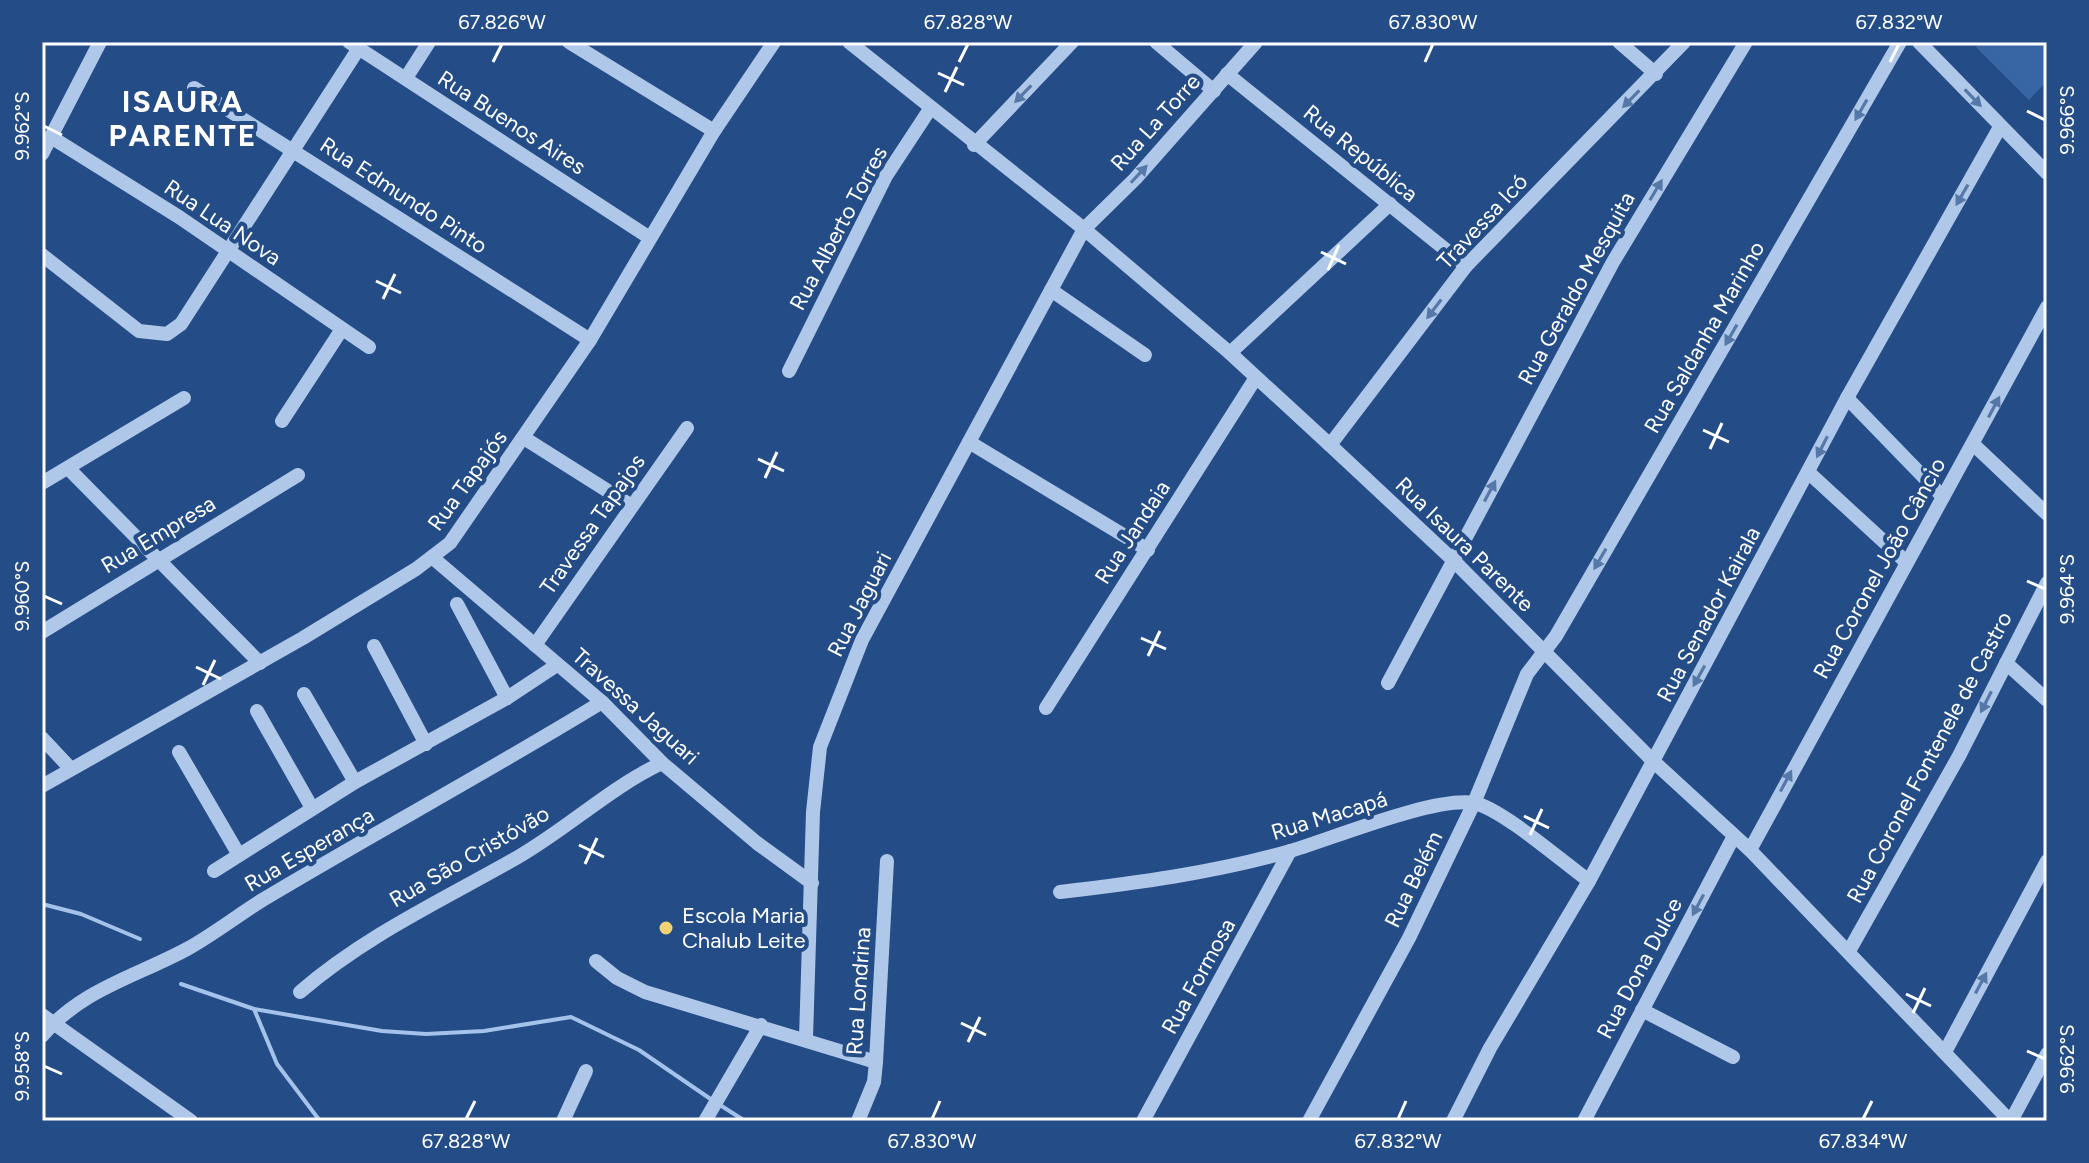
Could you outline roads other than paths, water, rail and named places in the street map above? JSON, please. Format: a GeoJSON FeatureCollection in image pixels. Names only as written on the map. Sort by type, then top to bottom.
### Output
{"type":"FeatureCollection","features":[{"type":"Feature","properties":{"kind":"street"},"geometry":{"type":"LineString","coordinates":[[42,154],[100,42]]}},
{"type":"Feature","properties":{"kind":"street"},"geometry":{"type":"LineString","coordinates":[[406,78],[429,42]]}},
{"type":"Feature","properties":{"kind":"street"},"geometry":{"type":"LineString","coordinates":[[569,42],[714,131]]}},
{"type":"Feature","properties":{"kind":"street","name":"Rua Tapajós"},"geometry":{"type":"LineString","coordinates":[[42,786],[260,663],[433,558],[463,526],[590,340],[714,131],[774,42]]}},
{"type":"Feature","properties":{"kind":"street","name":"Rua Isaura Parente"},"geometry":{"type":"LineString","coordinates":[[849,42],[974,145],[1084,229],[1230,353],[1330,445],[1453,560],[1653,761],[1750,850],[2010,1121]]}},
{"type":"Feature","properties":{"kind":"street"},"geometry":{"type":"LineString","coordinates":[[974,145],[1072,42]]}},
{"type":"Feature","properties":{"kind":"street"},"geometry":{"type":"LineString","coordinates":[[1156,42],[1214,91]]}},
{"type":"Feature","properties":{"kind":"street","name":"Rua La Torre"},"geometry":{"type":"LineString","coordinates":[[1084,229],[1135,179],[1256,42]]}},
{"type":"Feature","properties":{"kind":"street"},"geometry":{"type":"LineString","coordinates":[[1619,42],[1656,74]]}},
{"type":"Feature","properties":{"kind":"street","name":"Travessa Icó"},"geometry":{"type":"LineString","coordinates":[[1330,445],[1466,266],[1684,42]]}},
{"type":"Feature","properties":{"kind":"street","name":"Rua Geraldo Mesquita"},"geometry":{"type":"LineString","coordinates":[[1388,683],[1613,262],[1746,42]]}},
{"type":"Feature","properties":{"kind":"street","name":"Rua Saldanha Marinho"},"geometry":{"type":"LineString","coordinates":[[1544,653],[1900,42]]}},
{"type":"Feature","properties":{"kind":"street"},"geometry":{"type":"LineString","coordinates":[[1919,42],[2047,173]]}},
{"type":"Feature","properties":{"kind":"street"},"geometry":{"type":"LineString","coordinates":[[43,257],[139,331],[167,334],[181,324],[293,150],[354,45]]}},
{"type":"Feature","properties":{"kind":"street","name":"Rua Buenos Aires"},"geometry":{"type":"LineString","coordinates":[[354,45],[650,238]]}},
{"type":"Feature","properties":{"kind":"street","name":"Rua República"},"geometry":{"type":"LineString","coordinates":[[1227,74],[1466,266]]}},
{"type":"Feature","properties":{"kind":"street","name":"Rua Edmundo Pinto"},"geometry":{"type":"LineString","coordinates":[[194,88],[590,340]]}},
{"type":"Feature","properties":{"kind":"street","name":"Rua Alberto Torres"},"geometry":{"type":"LineString","coordinates":[[789,371],[886,176],[930,109]]}},
{"type":"Feature","properties":{"kind":"street","name":"Rua Senador Kairala"},"geometry":{"type":"LineString","coordinates":[[1453,1121],[1490,1048],[1589,881],[1847,398],[2000,127]]}},
{"type":"Feature","properties":{"kind":"street","name":"Rua Lua Nova"},"geometry":{"type":"LineString","coordinates":[[51,137],[369,347]]}},
{"type":"Feature","properties":{"kind":"street"},"geometry":{"type":"LineString","coordinates":[[1230,353],[1390,204]]}},
{"type":"Feature","properties":{"kind":"street","name":"Rua Jaguari"},"geometry":{"type":"LineString","coordinates":[[806,1038],[816,777],[820,747],[862,640],[1084,229]]}},
{"type":"Feature","properties":{"kind":"street"},"geometry":{"type":"LineString","coordinates":[[1051,290],[1145,355]]}},
{"type":"Feature","properties":{"kind":"street","name":"Rua Coronel João Câncio"},"geometry":{"type":"LineString","coordinates":[[1750,850],[1905,561],[2047,307]]}},
{"type":"Feature","properties":{"kind":"street"},"geometry":{"type":"LineString","coordinates":[[282,421],[342,329]]}},
{"type":"Feature","properties":{"kind":"street","name":"Rua Jandaia"},"geometry":{"type":"LineString","coordinates":[[1046,708],[1255,379]]}},
{"type":"Feature","properties":{"kind":"street"},"geometry":{"type":"LineString","coordinates":[[42,483],[184,398]]}},
{"type":"Feature","properties":{"kind":"street"},"geometry":{"type":"LineString","coordinates":[[1847,398],[1943,497]]}},
{"type":"Feature","properties":{"kind":"street","name":"Travessa Tapajos"},"geometry":{"type":"LineString","coordinates":[[535,645],[630,505],[687,428]]}},
{"type":"Feature","properties":{"kind":"street"},"geometry":{"type":"LineString","coordinates":[[524,438],[630,505]]}},
{"type":"Feature","properties":{"kind":"street"},"geometry":{"type":"LineString","coordinates":[[969,442],[1148,550]]}},
{"type":"Feature","properties":{"kind":"street"},"geometry":{"type":"LineString","coordinates":[[1973,444],[2047,514]]}},
{"type":"Feature","properties":{"kind":"street"},"geometry":{"type":"LineString","coordinates":[[68,468],[260,663]]}},
{"type":"Feature","properties":{"kind":"street"},"geometry":{"type":"LineString","coordinates":[[1808,472],[1905,561]]}},
{"type":"Feature","properties":{"kind":"street","name":"Rua Empresa"},"geometry":{"type":"LineString","coordinates":[[42,632],[298,475]]}},
{"type":"Feature","properties":{"kind":"street","name":"Travessa Jaguari"},"geometry":{"type":"LineString","coordinates":[[433,558],[602,702],[662,763],[757,843],[812,883]]}},
{"type":"Feature","properties":{"kind":"street","name":"Rua Coronel Fontenele de Castro"},"geometry":{"type":"LineString","coordinates":[[1849,951],[1959,756],[2046,589]]}},
{"type":"Feature","properties":{"kind":"street"},"geometry":{"type":"LineString","coordinates":[[457,604],[507,698]]}},
{"type":"Feature","properties":{"kind":"street"},"geometry":{"type":"LineString","coordinates":[[374,646],[426,744]]}},
{"type":"Feature","properties":{"kind":"street","name":"Rua Belém"},"geometry":{"type":"LineString","coordinates":[[1309,1121],[1409,938],[1474,803],[1527,674],[1544,653]]}},
{"type":"Feature","properties":{"kind":"street"},"geometry":{"type":"LineString","coordinates":[[2006,663],[2047,700]]}},
{"type":"Feature","properties":{"kind":"street"},"geometry":{"type":"LineString","coordinates":[[214,871],[355,782],[507,698],[557,665]]}},
{"type":"Feature","properties":{"kind":"street"},"geometry":{"type":"LineString","coordinates":[[304,694],[355,782]]}},
{"type":"Feature","properties":{"kind":"street","name":"Rua Esperança"},"geometry":{"type":"LineString","coordinates":[[42,1036],[47,1019],[94,992],[186,949],[263,900],[482,776],[602,702]]}},
{"type":"Feature","properties":{"kind":"street"},"geometry":{"type":"LineString","coordinates":[[257,711],[312,808]]}},
{"type":"Feature","properties":{"kind":"street"},"geometry":{"type":"LineString","coordinates":[[42,738],[71,769]]}},
{"type":"Feature","properties":{"kind":"street"},"geometry":{"type":"LineString","coordinates":[[179,752],[239,855]]}},
{"type":"Feature","properties":{"kind":"street","name":"Rua São Cristóvão"},"geometry":{"type":"LineString","coordinates":[[300,992],[373,936],[518,857],[590,811],[634,776],[662,763]]}},
{"type":"Feature","properties":{"kind":"street"},"geometry":{"type":"LineString","coordinates":[[1474,803],[1503,818],[1589,881]]}},
{"type":"Feature","properties":{"kind":"street","name":"Rua Macapá"},"geometry":{"type":"LineString","coordinates":[[1060,892],[1189,876],[1290,851],[1436,806],[1474,803]]}},
{"type":"Feature","properties":{"kind":"street","name":"Rua Dona Dulce"},"geometry":{"type":"LineString","coordinates":[[1584,1121],[1734,836]]}},
{"type":"Feature","properties":{"kind":"street","name":"Rua Formosa"},"geometry":{"type":"LineString","coordinates":[[1143,1121],[1290,851]]}},
{"type":"Feature","properties":{"kind":"street","name":"Rua Londrina"},"geometry":{"type":"LineString","coordinates":[[858,1121],[874,1082],[887,861]]}},
{"type":"Feature","properties":{"kind":"street"},"geometry":{"type":"LineString","coordinates":[[1945,1052],[2047,861]]}},
{"type":"Feature","properties":{"kind":"street"},"geometry":{"type":"LineString","coordinates":[[596,961],[617,978],[645,992],[806,1038],[876,1062]]}},
{"type":"Feature","properties":{"kind":"street"},"geometry":{"type":"LineString","coordinates":[[1642,1010],[1733,1057]]}},
{"type":"Feature","properties":{"kind":"street"},"geometry":{"type":"LineString","coordinates":[[47,1019],[191,1121]]}},
{"type":"Feature","properties":{"kind":"street"},"geometry":{"type":"LineString","coordinates":[[708,1117],[761,1025]]}},
{"type":"Feature","properties":{"kind":"street"},"geometry":{"type":"LineString","coordinates":[[2010,1121],[2047,1054]]}},
{"type":"Feature","properties":{"kind":"street"},"geometry":{"type":"LineString","coordinates":[[563,1121],[586,1071]]}},
{"type":"Feature","properties":{"kind":"waterway"},"geometry":{"type":"LineString","coordinates":[[42,904],[81,914],[140,939]]}},
{"type":"Feature","properties":{"kind":"waterway"},"geometry":{"type":"LineString","coordinates":[[181,984],[254,1009],[382,1031],[426,1034],[484,1031],[571,1017],[639,1050],[712,1100]]}},
{"type":"Feature","properties":{"kind":"waterway"},"geometry":{"type":"LineString","coordinates":[[254,1009],[277,1064],[320,1121]]}},
{"type":"Feature","properties":{"kind":"waterway"},"geometry":{"type":"LineString","coordinates":[[720,1105],[745,1121]]}},
{"type":"Feature","properties":{"kind":"place","name":"Escola Maria Chalub Leite"},"geometry":{"type":"Point","coordinates":[666,928]}},
{"type":"Feature","properties":{"kind":"district","name":"ISAURA PARENTE"},"geometry":{"type":"Point","coordinates":[183,119]}}]}
